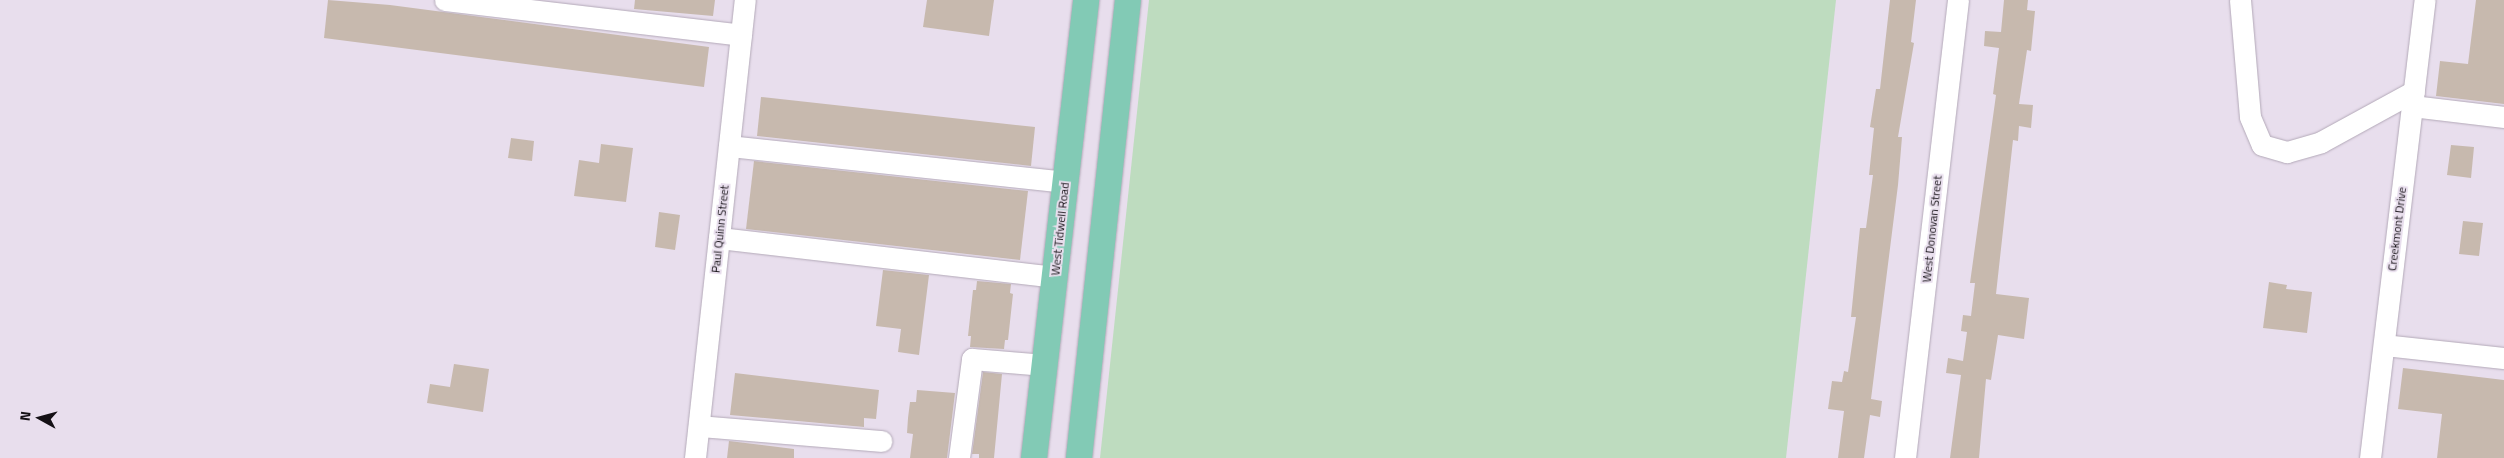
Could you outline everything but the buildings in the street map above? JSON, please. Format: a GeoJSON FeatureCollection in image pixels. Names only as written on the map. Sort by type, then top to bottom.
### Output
{"type":"FeatureCollection","features":[{"type":"Feature","properties":{"kind":"main road","name":"West Tidwell Road"},"geometry":{"type":"LineString","coordinates":[[1034,458],[1086,0]]}},
{"type":"Feature","properties":{"kind":"main road"},"geometry":{"type":"LineString","coordinates":[[1079,458],[1128,0]]}},
{"type":"Feature","properties":{"kind":"main road"},"geometry":{"type":"LineString","coordinates":[[1078,69],[1119,82]]}},
{"type":"Feature","properties":{"kind":"street"},"geometry":{"type":"LineString","coordinates":[[445,0],[741,35]]}},
{"type":"Feature","properties":{"kind":"street","name":"Paul Quinn Street"},"geometry":{"type":"LineString","coordinates":[[695,458],[745,0]]}},
{"type":"Feature","properties":{"kind":"street","name":"West Donovan Street"},"geometry":{"type":"LineString","coordinates":[[1905,458],[1958,0]]}},
{"type":"Feature","properties":{"kind":"street"},"geometry":{"type":"LineString","coordinates":[[2240,0],[2250,117],[2262,145],[2286,152],[2321,142],[2413,98],[2504,117]]}},
{"type":"Feature","properties":{"kind":"street","name":"Creekmont Drive"},"geometry":{"type":"LineString","coordinates":[[2370,458],[2425,0]]}},
{"type":"Feature","properties":{"kind":"street"},"geometry":{"type":"LineString","coordinates":[[729,146],[1065,182]]}},
{"type":"Feature","properties":{"kind":"street"},"geometry":{"type":"LineString","coordinates":[[719,238],[1055,277]]}},
{"type":"Feature","properties":{"kind":"street"},"geometry":{"type":"LineString","coordinates":[[2384,345],[2504,358]]}},
{"type":"Feature","properties":{"kind":"street"},"geometry":{"type":"LineString","coordinates":[[959,458],[972,359],[1045,365]]}},
{"type":"Feature","properties":{"kind":"street"},"geometry":{"type":"LineString","coordinates":[[699,426],[881,441]]}},
{"type":"Feature","properties":{"kind":"green space"},"geometry":{"type":"Polygon","coordinates":[[[1149,0],[1836,0],[1786,458],[1100,458],[1149,0]]]}}]}
